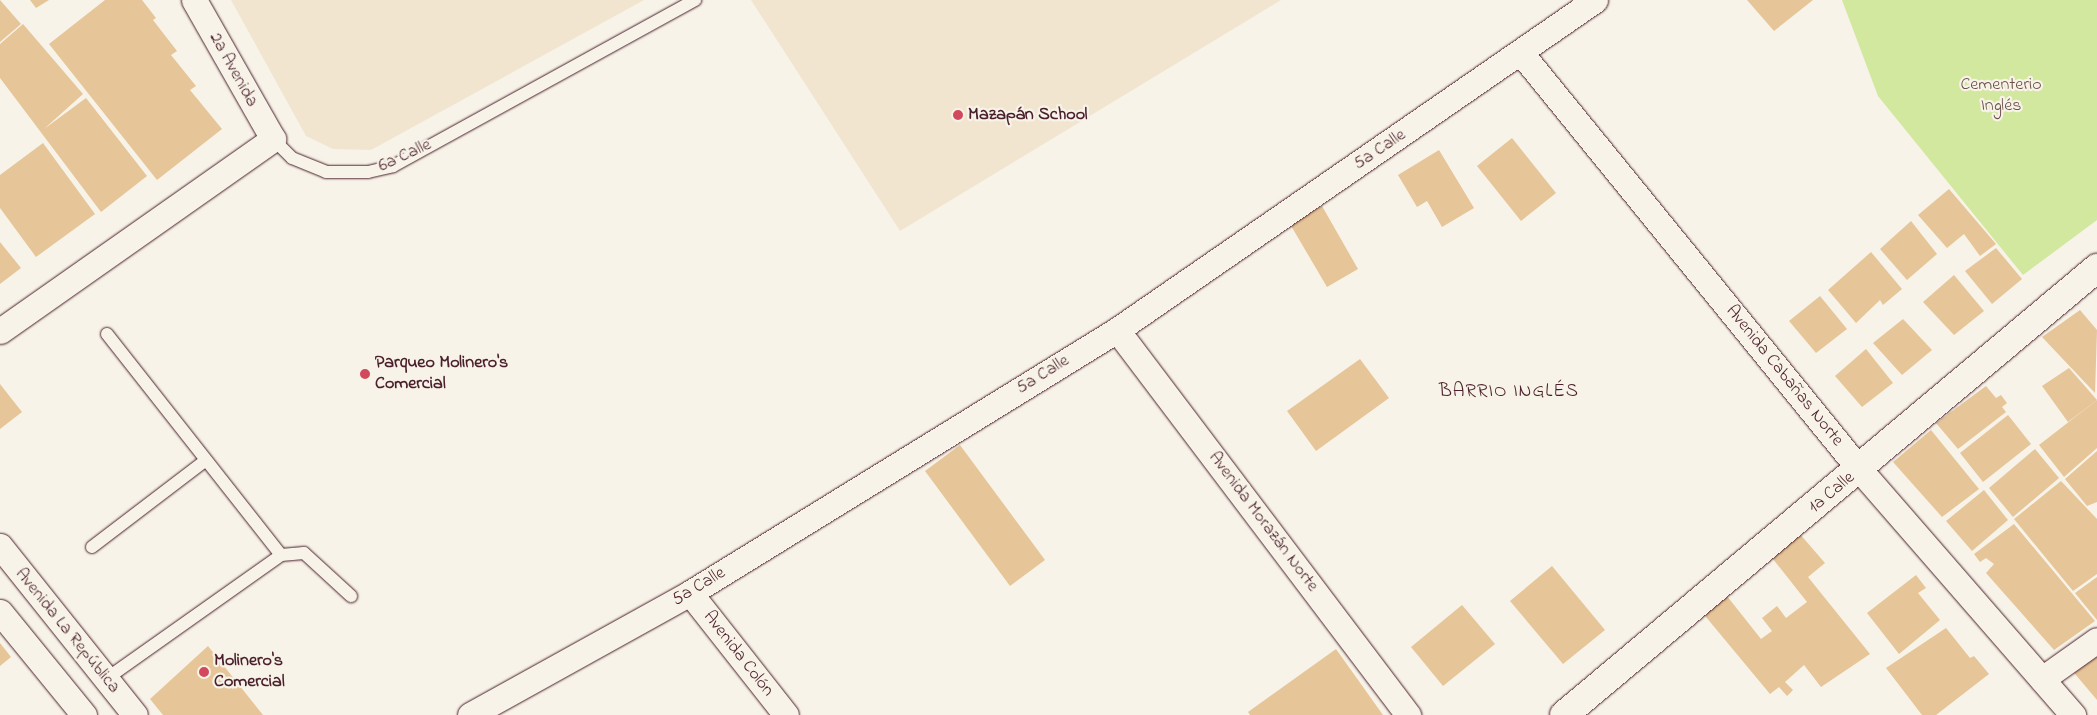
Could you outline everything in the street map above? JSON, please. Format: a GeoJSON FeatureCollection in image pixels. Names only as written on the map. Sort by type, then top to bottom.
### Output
{"type":"FeatureCollection","features":[{"type":"Feature","properties":{"kind":"street","name":"2a Avenida"},"geometry":{"type":"LineString","coordinates":[[194,0],[273,139]]}},
{"type":"Feature","properties":{"kind":"street","name":"5a Calle"},"geometry":{"type":"LineString","coordinates":[[470,715],[690,593],[1117,330],[1521,53],[1595,0]]}},
{"type":"Feature","properties":{"kind":"street","name":"Avenida Cabañas Norte"},"geometry":{"type":"LineString","coordinates":[[1521,53],[1860,470],[2073,715]]}},
{"type":"Feature","properties":{"kind":"street"},"geometry":{"type":"LineString","coordinates":[[0,331],[273,139]]}},
{"type":"Feature","properties":{"kind":"street","name":"1a Calle"},"geometry":{"type":"LineString","coordinates":[[1564,715],[1860,470],[2097,268]]}},
{"type":"Feature","properties":{"kind":"street","name":"Avenida Morazán Norte"},"geometry":{"type":"LineString","coordinates":[[1117,330],[1408,715]]}},
{"type":"Feature","properties":{"kind":"street","name":"Avenida La República"},"geometry":{"type":"LineString","coordinates":[[0,546],[134,715]]}},
{"type":"Feature","properties":{"kind":"street","name":"Avenida Colón"},"geometry":{"type":"LineString","coordinates":[[690,593],[786,715]]}},
{"type":"Feature","properties":{"kind":"street"},"geometry":{"type":"LineString","coordinates":[[0,612],[84,715]]}},
{"type":"Feature","properties":{"kind":"street"},"geometry":{"type":"LineString","coordinates":[[2042,679],[2097,640]]}},
{"type":"Feature","properties":{"kind":"lane","name":"6a Calle"},"geometry":{"type":"LineString","coordinates":[[273,139],[292,158],[326,172],[368,172],[393,166],[695,0]]}},
{"type":"Feature","properties":{"kind":"lane"},"geometry":{"type":"LineString","coordinates":[[107,334],[281,555]]}},
{"type":"Feature","properties":{"kind":"lane"},"geometry":{"type":"LineString","coordinates":[[92,547],[206,460]]}},
{"type":"Feature","properties":{"kind":"lane"},"geometry":{"type":"LineString","coordinates":[[106,679],[281,555],[304,553],[351,596]]}},
{"type":"Feature","properties":{"kind":"shaded area"},"geometry":{"type":"Polygon","coordinates":[[[231,0],[644,0],[371,150],[333,149],[306,136],[231,0]]]}},
{"type":"Feature","properties":{"kind":"shaded area","name":"Mazapán School"},"geometry":{"type":"Polygon","coordinates":[[[751,0],[1281,0],[900,231],[751,0]]]}},
{"type":"Feature","properties":{"kind":"green space","name":"Cementerio Inglés"},"geometry":{"type":"Polygon","coordinates":[[[1842,0],[2097,0],[2097,220],[2023,275],[1878,96],[1842,0]]]}},
{"type":"Feature","properties":{"kind":"building"},"geometry":{"type":"Polygon","coordinates":[[[0,0],[21,24],[0,42],[0,0]]]}},
{"type":"Feature","properties":{"kind":"building"},"geometry":{"type":"Polygon","coordinates":[[[30,0],[49,0],[36,8],[30,0]]]}},
{"type":"Feature","properties":{"kind":"building"},"geometry":{"type":"Polygon","coordinates":[[[105,0],[142,0],[156,18],[153,20],[177,51],[171,55],[196,86],[190,90],[222,129],[157,180],[49,44],[105,0]]]}},
{"type":"Feature","properties":{"kind":"building"},"geometry":{"type":"Polygon","coordinates":[[[1747,0],[1813,0],[1774,31],[1747,0]]]}},
{"type":"Feature","properties":{"kind":"building"},"geometry":{"type":"Polygon","coordinates":[[[23,24],[83,94],[44,129],[86,98],[147,176],[101,212],[0,78],[0,44],[23,24]]]}},
{"type":"Feature","properties":{"kind":"building"},"geometry":{"type":"Polygon","coordinates":[[[1512,138],[1556,193],[1521,221],[1477,166],[1512,138]]]}},
{"type":"Feature","properties":{"kind":"building"},"geometry":{"type":"Polygon","coordinates":[[[43,143],[95,214],[36,257],[0,208],[0,175],[43,143]]]}},
{"type":"Feature","properties":{"kind":"building"},"geometry":{"type":"Polygon","coordinates":[[[1439,150],[1474,208],[1442,227],[1427,201],[1417,207],[1398,175],[1439,150]]]}},
{"type":"Feature","properties":{"kind":"building"},"geometry":{"type":"Polygon","coordinates":[[[1949,189],[1996,244],[1980,256],[1964,234],[1947,248],[1918,215],[1949,189]]]}},
{"type":"Feature","properties":{"kind":"building"},"geometry":{"type":"Polygon","coordinates":[[[1322,206],[1358,269],[1327,287],[1290,224],[1322,206]]]}},
{"type":"Feature","properties":{"kind":"building"},"geometry":{"type":"Polygon","coordinates":[[[1911,221],[1937,254],[1907,280],[1880,249],[1911,221]]]}},
{"type":"Feature","properties":{"kind":"building"},"geometry":{"type":"Polygon","coordinates":[[[0,242],[21,268],[0,284],[0,242]]]}},
{"type":"Feature","properties":{"kind":"building"},"geometry":{"type":"Polygon","coordinates":[[[1996,248],[2022,279],[1992,304],[1965,271],[1996,248]]]}},
{"type":"Feature","properties":{"kind":"building"},"geometry":{"type":"Polygon","coordinates":[[[1871,252],[1902,289],[1883,305],[1880,300],[1856,323],[1828,290],[1871,252]]]}},
{"type":"Feature","properties":{"kind":"building"},"geometry":{"type":"Polygon","coordinates":[[[1954,275],[1984,311],[1954,335],[1923,302],[1954,275]]]}},
{"type":"Feature","properties":{"kind":"building"},"geometry":{"type":"Polygon","coordinates":[[[1820,296],[1847,329],[1816,353],[1789,321],[1820,296]]]}},
{"type":"Feature","properties":{"kind":"building"},"geometry":{"type":"Polygon","coordinates":[[[2080,310],[2097,330],[2095,393],[2042,337],[2080,310]]]}},
{"type":"Feature","properties":{"kind":"building"},"geometry":{"type":"Polygon","coordinates":[[[1903,319],[1932,350],[1902,375],[1873,343],[1903,319]]]}},
{"type":"Feature","properties":{"kind":"building"},"geometry":{"type":"Polygon","coordinates":[[[1866,349],[1893,383],[1862,407],[1835,376],[1866,349]]]}},
{"type":"Feature","properties":{"kind":"building"},"geometry":{"type":"Polygon","coordinates":[[[1360,359],[1389,398],[1316,451],[1287,411],[1360,359]]]}},
{"type":"Feature","properties":{"kind":"building"},"geometry":{"type":"Polygon","coordinates":[[[2069,368],[2097,400],[2068,422],[2042,386],[2069,368]]]}},
{"type":"Feature","properties":{"kind":"building"},"geometry":{"type":"Polygon","coordinates":[[[0,384],[22,412],[0,429],[0,384]]]}},
{"type":"Feature","properties":{"kind":"building"},"geometry":{"type":"Polygon","coordinates":[[[1986,386],[1996,398],[2001,395],[2007,403],[2002,407],[2006,412],[1958,449],[1936,423],[1986,386]]]}},
{"type":"Feature","properties":{"kind":"building"},"geometry":{"type":"Polygon","coordinates":[[[2097,400],[2097,448],[2064,477],[2039,445],[2097,400]]]}},
{"type":"Feature","properties":{"kind":"building"},"geometry":{"type":"Polygon","coordinates":[[[2008,415],[2031,444],[1983,482],[1960,453],[2008,415]]]}},
{"type":"Feature","properties":{"kind":"building"},"geometry":{"type":"Polygon","coordinates":[[[1931,430],[1979,489],[1942,517],[1893,462],[1931,430]]]}},
{"type":"Feature","properties":{"kind":"building"},"geometry":{"type":"Polygon","coordinates":[[[960,445],[1045,560],[1010,586],[925,471],[960,445]]]}},
{"type":"Feature","properties":{"kind":"building"},"geometry":{"type":"Polygon","coordinates":[[[2035,449],[2059,478],[2013,517],[1989,488],[2035,449]]]}},
{"type":"Feature","properties":{"kind":"building"},"geometry":{"type":"Polygon","coordinates":[[[2097,451],[2097,502],[2087,506],[2065,479],[2097,451]]]}},
{"type":"Feature","properties":{"kind":"building"},"geometry":{"type":"Polygon","coordinates":[[[2061,481],[2097,519],[2097,574],[2073,591],[2014,519],[2061,481]]]}},
{"type":"Feature","properties":{"kind":"building"},"geometry":{"type":"Polygon","coordinates":[[[1984,490],[2008,520],[1972,551],[1946,521],[1984,490]]]}},
{"type":"Feature","properties":{"kind":"building"},"geometry":{"type":"Polygon","coordinates":[[[2014,524],[2095,621],[2054,650],[1986,573],[1994,564],[1986,558],[1980,562],[1974,554],[2014,524]]]}},
{"type":"Feature","properties":{"kind":"building"},"geometry":{"type":"Polygon","coordinates":[[[1799,533],[1825,563],[1808,577],[1870,654],[1821,687],[1804,665],[1785,682],[1793,690],[1787,696],[1779,687],[1770,694],[1701,611],[1723,591],[1761,639],[1772,631],[1762,618],[1777,606],[1786,618],[1807,602],[1769,554],[1799,533]]]}},
{"type":"Feature","properties":{"kind":"building"},"geometry":{"type":"Polygon","coordinates":[[[1552,566],[1605,630],[1563,664],[1510,601],[1552,566]]]}},
{"type":"Feature","properties":{"kind":"building"},"geometry":{"type":"Polygon","coordinates":[[[1916,575],[1926,588],[1918,593],[1940,620],[1899,654],[1867,613],[1916,575]]]}},
{"type":"Feature","properties":{"kind":"building"},"geometry":{"type":"Polygon","coordinates":[[[2097,577],[2097,620],[2075,593],[2097,577]]]}},
{"type":"Feature","properties":{"kind":"building"},"geometry":{"type":"Polygon","coordinates":[[[1462,605],[1495,644],[1443,686],[1411,647],[1462,605]]]}},
{"type":"Feature","properties":{"kind":"building"},"geometry":{"type":"Polygon","coordinates":[[[1946,628],[1970,658],[1974,656],[1989,674],[1936,715],[1922,715],[1886,668],[1946,628]]]}},
{"type":"Feature","properties":{"kind":"building"},"geometry":{"type":"Polygon","coordinates":[[[0,643],[11,657],[0,666],[0,643]]]}},
{"type":"Feature","properties":{"kind":"building","name":"Molinero's Comercial"},"geometry":{"type":"Polygon","coordinates":[[[208,646],[263,715],[163,715],[150,699],[208,646]]]}},
{"type":"Feature","properties":{"kind":"building"},"geometry":{"type":"Polygon","coordinates":[[[2097,648],[2097,700],[2070,668],[2097,648]]]}},
{"type":"Feature","properties":{"kind":"building"},"geometry":{"type":"Polygon","coordinates":[[[1336,649],[1383,715],[1250,715],[1248,712],[1336,649]]]}},
{"type":"Feature","properties":{"kind":"place","name":"Mazapán School"},"geometry":{"type":"Point","coordinates":[958,115]}},
{"type":"Feature","properties":{"kind":"place","name":"Parqueo Molinero's Comercial"},"geometry":{"type":"Point","coordinates":[365,374]}},
{"type":"Feature","properties":{"kind":"place","name":"Molinero's Comercial"},"geometry":{"type":"Point","coordinates":[204,672]}},
{"type":"Feature","properties":{"kind":"district","name":"BARRIO INGLÉS"},"geometry":{"type":"Point","coordinates":[1509,392]}}]}
